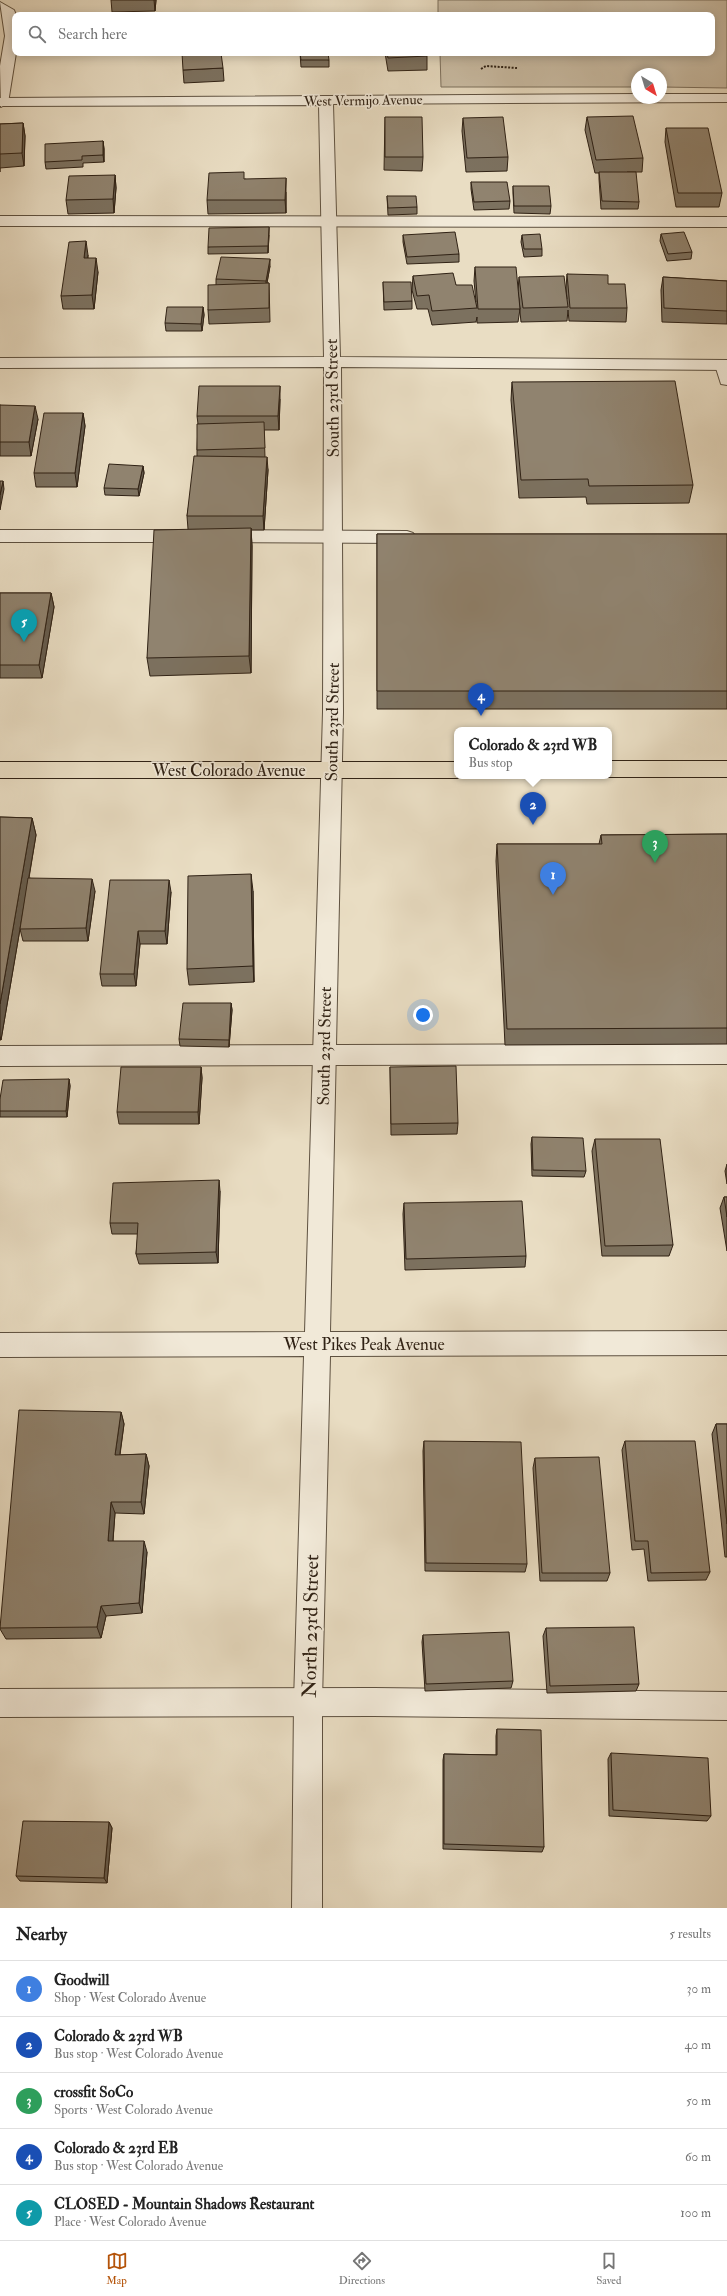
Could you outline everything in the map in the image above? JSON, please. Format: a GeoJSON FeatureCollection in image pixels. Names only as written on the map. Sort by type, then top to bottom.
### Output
{"type":"FeatureCollection","features":[{"type":"Feature","properties":{"kind":"main road"},"geometry":{"type":"LineString","coordinates":[[612,769],[727,769]]}},
{"type":"Feature","properties":{"kind":"main road","name":"West Colorado Avenue"},"geometry":{"type":"LineString","coordinates":[[0,770],[454,770]]}},
{"type":"Feature","properties":{"kind":"street"},"geometry":{"type":"LineString","coordinates":[[0,6],[9,13],[12,36],[1,102]]}},
{"type":"Feature","properties":{"kind":"street","name":"West Vermijo Avenue"},"geometry":{"type":"LineString","coordinates":[[1,102],[727,98]]}},
{"type":"Feature","properties":{"kind":"street","name":"South 23rd Street"},"geometry":{"type":"LineString","coordinates":[[317,1344],[333,712],[332,362],[326,100]]}},
{"type":"Feature","properties":{"kind":"street"},"geometry":{"type":"LineString","coordinates":[[0,221],[727,222]]}},
{"type":"Feature","properties":{"kind":"street"},"geometry":{"type":"LineString","coordinates":[[0,363],[332,362],[726,370]]}},
{"type":"Feature","properties":{"kind":"street"},"geometry":{"type":"LineString","coordinates":[[0,536],[427,537]]}},
{"type":"Feature","properties":{"kind":"street"},"geometry":{"type":"LineString","coordinates":[[0,1056],[727,1054]]}},
{"type":"Feature","properties":{"kind":"street","name":"West Pikes Peak Avenue"},"geometry":{"type":"LineString","coordinates":[[0,1345],[727,1343]]}},
{"type":"Feature","properties":{"kind":"street","name":"North 23rd Street"},"geometry":{"type":"LineString","coordinates":[[307,1908],[308,1702],[317,1344]]}},
{"type":"Feature","properties":{"kind":"street"},"geometry":{"type":"LineString","coordinates":[[0,1703],[308,1702],[727,1706]]}},
{"type":"Feature","properties":{"kind":"shaded area"},"geometry":{"type":"Polygon","coordinates":[[[438,0],[727,0],[727,88],[667,87],[667,68],[631,68],[631,87],[441,87],[440,56],[715,56],[715,12],[438,12],[438,0]]]}},
{"type":"Feature","properties":{"kind":"building"},"geometry":{"type":"Polygon","coordinates":[[[182,56],[221,56],[223,68],[183,70],[182,56]]]}},
{"type":"Feature","properties":{"kind":"building"},"geometry":{"type":"Polygon","coordinates":[[[300,56],[328,56],[329,60],[301,60],[300,56]]]}},
{"type":"Feature","properties":{"kind":"building"},"geometry":{"type":"Polygon","coordinates":[[[388,56],[427,56],[388,58],[388,56]]]}},
{"type":"Feature","properties":{"kind":"building"},"geometry":{"type":"Polygon","coordinates":[[[633,116],[643,158],[596,160],[587,117],[633,116]]]}},
{"type":"Feature","properties":{"kind":"building"},"geometry":{"type":"Polygon","coordinates":[[[385,117],[422,117],[423,157],[385,157],[385,117]]]}},
{"type":"Feature","properties":{"kind":"building"},"geometry":{"type":"Polygon","coordinates":[[[503,117],[508,157],[467,158],[463,118],[503,117]]]}},
{"type":"Feature","properties":{"kind":"building"},"geometry":{"type":"Polygon","coordinates":[[[23,123],[22,153],[0,154],[0,124],[23,123]]]}},
{"type":"Feature","properties":{"kind":"building"},"geometry":{"type":"Polygon","coordinates":[[[666,128],[708,128],[722,193],[678,193],[666,128]]]}},
{"type":"Feature","properties":{"kind":"building"},"geometry":{"type":"Polygon","coordinates":[[[103,141],[103,155],[82,156],[82,160],[45,162],[45,144],[103,141]]]}},
{"type":"Feature","properties":{"kind":"building"},"geometry":{"type":"Polygon","coordinates":[[[244,172],[244,179],[286,178],[285,200],[207,200],[209,173],[244,172]]]}},
{"type":"Feature","properties":{"kind":"building"},"geometry":{"type":"Polygon","coordinates":[[[599,172],[636,172],[639,202],[602,201],[599,172]]]}},
{"type":"Feature","properties":{"kind":"building"},"geometry":{"type":"Polygon","coordinates":[[[115,175],[113,199],[66,200],[69,176],[115,175]]]}},
{"type":"Feature","properties":{"kind":"building"},"geometry":{"type":"Polygon","coordinates":[[[471,182],[507,182],[510,201],[474,202],[471,182]]]}},
{"type":"Feature","properties":{"kind":"building"},"geometry":{"type":"Polygon","coordinates":[[[513,186],[549,186],[551,206],[514,206],[513,186]]]}},
{"type":"Feature","properties":{"kind":"building"},"geometry":{"type":"Polygon","coordinates":[[[387,196],[416,196],[417,207],[388,208],[387,196]]]}},
{"type":"Feature","properties":{"kind":"building"},"geometry":{"type":"Polygon","coordinates":[[[269,227],[268,246],[208,247],[209,228],[269,227]]]}},
{"type":"Feature","properties":{"kind":"building"},"geometry":{"type":"Polygon","coordinates":[[[455,232],[459,254],[407,257],[403,235],[455,232]]]}},
{"type":"Feature","properties":{"kind":"building"},"geometry":{"type":"Polygon","coordinates":[[[684,232],[692,252],[668,254],[661,234],[684,232]]]}},
{"type":"Feature","properties":{"kind":"building"},"geometry":{"type":"Polygon","coordinates":[[[540,234],[542,249],[524,249],[522,235],[540,234]]]}},
{"type":"Feature","properties":{"kind":"building"},"geometry":{"type":"Polygon","coordinates":[[[86,241],[84,258],[96,258],[92,295],[61,296],[69,242],[86,241]]]}},
{"type":"Feature","properties":{"kind":"building"},"geometry":{"type":"Polygon","coordinates":[[[221,257],[270,259],[266,281],[216,279],[221,257]]]}},
{"type":"Feature","properties":{"kind":"building"},"geometry":{"type":"Polygon","coordinates":[[[475,267],[516,267],[520,309],[478,309],[475,267]]]}},
{"type":"Feature","properties":{"kind":"building"},"geometry":{"type":"Polygon","coordinates":[[[453,273],[456,285],[472,285],[477,308],[432,311],[429,295],[417,296],[413,276],[453,273]]]}},
{"type":"Feature","properties":{"kind":"building"},"geometry":{"type":"Polygon","coordinates":[[[567,274],[608,275],[608,284],[625,284],[627,308],[570,308],[567,274]]]}},
{"type":"Feature","properties":{"kind":"building"},"geometry":{"type":"Polygon","coordinates":[[[564,276],[568,307],[523,308],[519,277],[564,276]]]}},
{"type":"Feature","properties":{"kind":"building"},"geometry":{"type":"Polygon","coordinates":[[[663,277],[727,281],[727,311],[664,308],[663,277]]]}},
{"type":"Feature","properties":{"kind":"building"},"geometry":{"type":"Polygon","coordinates":[[[383,282],[411,282],[412,301],[384,302],[383,282]]]}},
{"type":"Feature","properties":{"kind":"building"},"geometry":{"type":"Polygon","coordinates":[[[269,283],[269,308],[208,310],[208,285],[269,283]]]}},
{"type":"Feature","properties":{"kind":"building"},"geometry":{"type":"Polygon","coordinates":[[[167,307],[203,307],[201,324],[165,323],[167,307]]]}},
{"type":"Feature","properties":{"kind":"building"},"geometry":{"type":"Polygon","coordinates":[[[675,381],[693,485],[589,486],[588,479],[521,480],[512,382],[675,381]]]}},
{"type":"Feature","properties":{"kind":"building"},"geometry":{"type":"Polygon","coordinates":[[[199,386],[280,386],[278,416],[197,416],[199,386]]]}},
{"type":"Feature","properties":{"kind":"building"},"geometry":{"type":"Polygon","coordinates":[[[0,405],[35,406],[29,442],[0,442],[0,405]]]}},
{"type":"Feature","properties":{"kind":"building"},"geometry":{"type":"Polygon","coordinates":[[[44,413],[83,413],[75,473],[34,473],[44,413]]]}},
{"type":"Feature","properties":{"kind":"building"},"geometry":{"type":"Polygon","coordinates":[[[264,422],[265,448],[197,450],[197,424],[264,422]]]}},
{"type":"Feature","properties":{"kind":"building"},"geometry":{"type":"Polygon","coordinates":[[[194,456],[267,457],[263,516],[187,516],[194,456]]]}},
{"type":"Feature","properties":{"kind":"building"},"geometry":{"type":"Polygon","coordinates":[[[109,464],[143,466],[138,489],[104,488],[109,464]]]}},
{"type":"Feature","properties":{"kind":"building"},"geometry":{"type":"Polygon","coordinates":[[[0,481],[3,481],[0,495],[0,481]]]}},
{"type":"Feature","properties":{"kind":"building"},"geometry":{"type":"Polygon","coordinates":[[[251,528],[249,656],[147,658],[154,530],[251,528]]]}},
{"type":"Feature","properties":{"kind":"building"},"geometry":{"type":"Polygon","coordinates":[[[377,534],[727,534],[727,691],[377,691],[377,534]]]}},
{"type":"Feature","properties":{"kind":"building"},"geometry":{"type":"Polygon","coordinates":[[[0,593],[51,593],[39,665],[0,665],[0,593]]]}},
{"type":"Feature","properties":{"kind":"building"},"geometry":{"type":"Polygon","coordinates":[[[0,817],[32,818],[0,1004],[0,817]]]}},
{"type":"Feature","properties":{"kind":"building"},"geometry":{"type":"Polygon","coordinates":[[[727,834],[727,1028],[507,1029],[497,844],[602,844],[601,835],[727,834]]]}},
{"type":"Feature","properties":{"kind":"building"},"geometry":{"type":"Polygon","coordinates":[[[251,874],[253,966],[187,969],[188,876],[251,874]]]}},
{"type":"Feature","properties":{"kind":"building"},"geometry":{"type":"Polygon","coordinates":[[[28,878],[92,879],[86,928],[20,929],[28,878]]]}},
{"type":"Feature","properties":{"kind":"building"},"geometry":{"type":"Polygon","coordinates":[[[110,880],[169,880],[165,931],[138,931],[134,974],[100,974],[110,880]]]}},
{"type":"Feature","properties":{"kind":"building"},"geometry":{"type":"Polygon","coordinates":[[[183,1003],[231,1003],[229,1040],[179,1039],[183,1003]]]}},
{"type":"Feature","properties":{"kind":"building"},"geometry":{"type":"Polygon","coordinates":[[[456,1066],[458,1123],[391,1124],[390,1067],[456,1066]]]}},
{"type":"Feature","properties":{"kind":"building"},"geometry":{"type":"Polygon","coordinates":[[[121,1067],[201,1067],[198,1112],[117,1112],[121,1067]]]}},
{"type":"Feature","properties":{"kind":"building"},"geometry":{"type":"Polygon","coordinates":[[[69,1079],[66,1111],[0,1111],[3,1080],[69,1079]]]}},
{"type":"Feature","properties":{"kind":"building"},"geometry":{"type":"Polygon","coordinates":[[[532,1137],[583,1138],[586,1171],[533,1170],[532,1137]]]}},
{"type":"Feature","properties":{"kind":"building"},"geometry":{"type":"Polygon","coordinates":[[[595,1139],[660,1139],[673,1245],[605,1246],[595,1139]]]}},
{"type":"Feature","properties":{"kind":"building"},"geometry":{"type":"Polygon","coordinates":[[[219,1180],[216,1252],[136,1254],[138,1223],[110,1223],[113,1183],[219,1180]]]}},
{"type":"Feature","properties":{"kind":"building"},"geometry":{"type":"Polygon","coordinates":[[[724,1197],[727,1197],[727,1217],[724,1197]]]}},
{"type":"Feature","properties":{"kind":"building"},"geometry":{"type":"Polygon","coordinates":[[[522,1201],[526,1256],[406,1259],[404,1203],[522,1201]]]}},
{"type":"Feature","properties":{"kind":"building"},"geometry":{"type":"Polygon","coordinates":[[[19,1410],[121,1412],[115,1455],[146,1454],[141,1502],[111,1502],[108,1541],[144,1541],[139,1603],[101,1606],[97,1627],[0,1628],[19,1410]]]}},
{"type":"Feature","properties":{"kind":"building"},"geometry":{"type":"Polygon","coordinates":[[[716,1424],[727,1424],[727,1524],[716,1424]]]}},
{"type":"Feature","properties":{"kind":"building"},"geometry":{"type":"Polygon","coordinates":[[[424,1441],[521,1442],[527,1564],[426,1563],[424,1441]]]}},
{"type":"Feature","properties":{"kind":"building"},"geometry":{"type":"Polygon","coordinates":[[[625,1441],[695,1441],[710,1572],[651,1573],[648,1541],[635,1541],[625,1441]]]}},
{"type":"Feature","properties":{"kind":"building"},"geometry":{"type":"Polygon","coordinates":[[[599,1457],[610,1573],[542,1573],[535,1458],[599,1457]]]}},
{"type":"Feature","properties":{"kind":"building"},"geometry":{"type":"Polygon","coordinates":[[[634,1627],[639,1684],[550,1686],[546,1628],[634,1627]]]}},
{"type":"Feature","properties":{"kind":"building"},"geometry":{"type":"Polygon","coordinates":[[[509,1632],[513,1681],[426,1684],[423,1635],[509,1632]]]}},
{"type":"Feature","properties":{"kind":"building"},"geometry":{"type":"Polygon","coordinates":[[[497,1729],[541,1730],[544,1847],[444,1844],[444,1754],[497,1755],[497,1729]]]}},
{"type":"Feature","properties":{"kind":"building"},"geometry":{"type":"Polygon","coordinates":[[[611,1753],[708,1758],[711,1816],[613,1810],[611,1753]]]}},
{"type":"Feature","properties":{"kind":"building"},"geometry":{"type":"Polygon","coordinates":[[[23,1821],[109,1822],[104,1878],[16,1876],[23,1821]]]}},
{"type":"Feature","properties":{"kind":"place","name":"CLOSED - Mountain Shadows Restaurant"},"geometry":{"type":"Point","coordinates":[24,642]}},
{"type":"Feature","properties":{"kind":"place","name":"Colorado & 23rd EB"},"geometry":{"type":"Point","coordinates":[481,716]}},
{"type":"Feature","properties":{"kind":"place","name":"Colorado & 23rd WB"},"geometry":{"type":"Point","coordinates":[533,825]}},
{"type":"Feature","properties":{"kind":"place","name":"crossfit SoCo"},"geometry":{"type":"Point","coordinates":[655,863]}},
{"type":"Feature","properties":{"kind":"place","name":"Goodwill"},"geometry":{"type":"Point","coordinates":[553,895]}}]}
